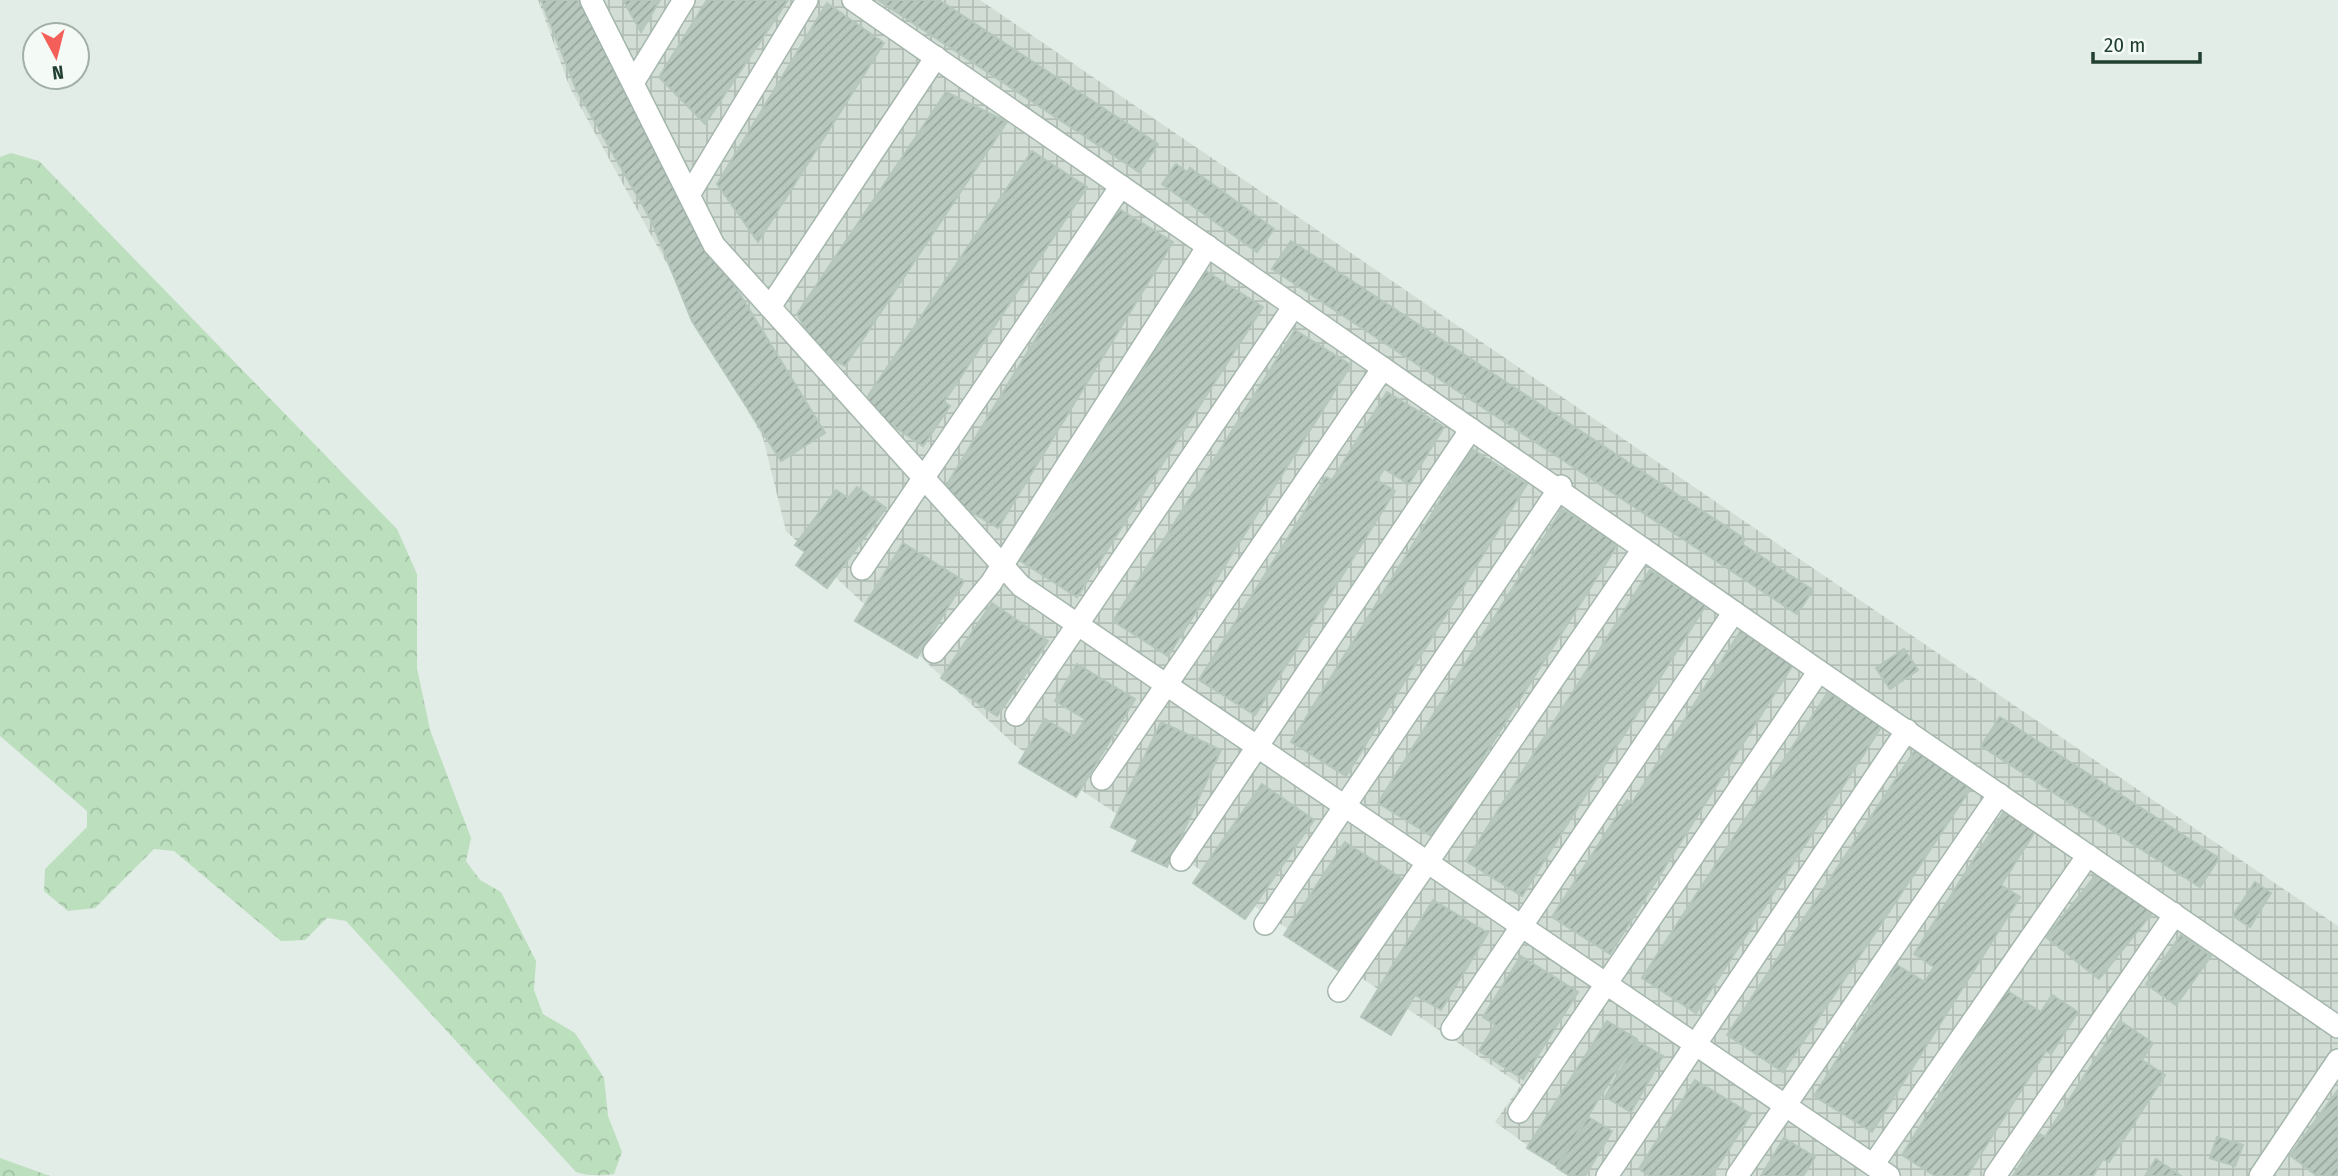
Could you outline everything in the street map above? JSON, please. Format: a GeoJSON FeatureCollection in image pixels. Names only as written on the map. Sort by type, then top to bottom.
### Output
{"type":"FeatureCollection","features":[{"type":"Feature","properties":{"kind":"lane"},"geometry":{"type":"LineString","coordinates":[[591,0],[714,245],[1021,586],[1881,1170],[2088,855]]}},
{"type":"Feature","properties":{"kind":"lane"},"geometry":{"type":"LineString","coordinates":[[633,83],[684,0]]}},
{"type":"Feature","properties":{"kind":"lane"},"geometry":{"type":"LineString","coordinates":[[689,195],[807,0]]}},
{"type":"Feature","properties":{"kind":"lane"},"geometry":{"type":"LineString","coordinates":[[853,0],[1560,488],[1819,671],[2338,1027]]}},
{"type":"Feature","properties":{"kind":"lane"},"geometry":{"type":"LineString","coordinates":[[770,307],[936,57]]}},
{"type":"Feature","properties":{"kind":"lane"},"geometry":{"type":"LineString","coordinates":[[862,569],[1121,186]]}},
{"type":"Feature","properties":{"kind":"lane"},"geometry":{"type":"LineString","coordinates":[[934,652],[992,583],[1208,246]]}},
{"type":"Feature","properties":{"kind":"lane"},"geometry":{"type":"LineString","coordinates":[[1016,715],[1294,306]]}},
{"type":"Feature","properties":{"kind":"lane"},"geometry":{"type":"LineString","coordinates":[[1102,779],[1383,368]]}},
{"type":"Feature","properties":{"kind":"lane"},"geometry":{"type":"LineString","coordinates":[[1181,860],[1471,429]]}},
{"type":"Feature","properties":{"kind":"lane"},"geometry":{"type":"LineString","coordinates":[[1265,923],[1560,488]]}},
{"type":"Feature","properties":{"kind":"lane"},"geometry":{"type":"LineString","coordinates":[[1339,991],[1643,549]]}},
{"type":"Feature","properties":{"kind":"lane"},"geometry":{"type":"LineString","coordinates":[[1452,1029],[1734,612]]}},
{"type":"Feature","properties":{"kind":"lane"},"geometry":{"type":"LineString","coordinates":[[1519,1112],[1819,671]]}},
{"type":"Feature","properties":{"kind":"lane"},"geometry":{"type":"LineString","coordinates":[[1607,1176],[1907,730]]}},
{"type":"Feature","properties":{"kind":"lane"},"geometry":{"type":"LineString","coordinates":[[1737,1176],[1999,794]]}},
{"type":"Feature","properties":{"kind":"lane"},"geometry":{"type":"LineString","coordinates":[[1995,1176],[2174,918],[2173,913]]}},
{"type":"Feature","properties":{"kind":"lane"},"geometry":{"type":"LineString","coordinates":[[2260,1176],[2338,1060]]}},
{"type":"Feature","properties":{"kind":"shaded area"},"geometry":{"type":"Polygon","coordinates":[[[538,0],[980,0],[2338,926],[2338,1176],[1569,1176],[1495,1122],[1521,1085],[1017,747],[786,531],[763,438],[570,88],[538,0]]]}},
{"type":"Feature","properties":{"kind":"green space"},"geometry":{"type":"Polygon","coordinates":[[[11,153],[39,161],[397,529],[417,574],[417,668],[430,730],[471,838],[466,861],[480,880],[501,892],[536,961],[534,990],[543,1014],[575,1033],[604,1078],[608,1116],[622,1152],[614,1174],[576,1172],[346,921],[327,918],[305,940],[281,941],[174,851],[154,849],[95,908],[68,911],[44,891],[45,869],[87,827],[87,811],[0,736],[0,157],[11,153]]]}},
{"type":"Feature","properties":{"kind":"green space"},"geometry":{"type":"Polygon","coordinates":[[[0,1158],[50,1176],[0,1176],[0,1158]]]}},
{"type":"Feature","properties":{"kind":"building"},"geometry":{"type":"Polygon","coordinates":[[[541,0],[583,0],[692,216],[825,433],[781,461],[692,321],[651,220],[576,89],[541,0]]]}},
{"type":"Feature","properties":{"kind":"building"},"geometry":{"type":"Polygon","coordinates":[[[623,0],[660,0],[641,32],[623,0]]]}},
{"type":"Feature","properties":{"kind":"building"},"geometry":{"type":"Polygon","coordinates":[[[707,0],[788,0],[705,124],[659,77],[707,0]]]}},
{"type":"Feature","properties":{"kind":"building"},"geometry":{"type":"Polygon","coordinates":[[[878,0],[939,0],[1158,144],[1139,172],[878,0]]]}},
{"type":"Feature","properties":{"kind":"building"},"geometry":{"type":"Polygon","coordinates":[[[827,3],[884,43],[758,242],[717,184],[827,3]]]}},
{"type":"Feature","properties":{"kind":"building"},"geometry":{"type":"Polygon","coordinates":[[[946,92],[1007,122],[845,366],[818,352],[797,314],[946,92]]]}},
{"type":"Feature","properties":{"kind":"building"},"geometry":{"type":"Polygon","coordinates":[[[1032,151],[1087,187],[944,402],[950,406],[923,446],[862,405],[1032,151]]]}},
{"type":"Feature","properties":{"kind":"building"},"geometry":{"type":"Polygon","coordinates":[[[1176,164],[1187,172],[1190,168],[1274,229],[1257,252],[1162,184],[1176,164]]]}},
{"type":"Feature","properties":{"kind":"building"},"geometry":{"type":"Polygon","coordinates":[[[1116,207],[1173,242],[998,528],[941,494],[1116,207]]]}},
{"type":"Feature","properties":{"kind":"building"},"geometry":{"type":"Polygon","coordinates":[[[1291,241],[1745,539],[1742,544],[1813,590],[1797,614],[1272,269],[1291,241]]]}},
{"type":"Feature","properties":{"kind":"building"},"geometry":{"type":"Polygon","coordinates":[[[1206,271],[1263,307],[1077,597],[1019,560],[1206,271]]]}},
{"type":"Feature","properties":{"kind":"building"},"geometry":{"type":"Polygon","coordinates":[[[1295,330],[1351,365],[1168,656],[1113,621],[1295,330]]]}},
{"type":"Feature","properties":{"kind":"building"},"geometry":{"type":"Polygon","coordinates":[[[1387,392],[1444,427],[1409,484],[1384,469],[1377,480],[1395,491],[1255,715],[1199,680],[1326,477],[1332,480],[1387,392]]]}},
{"type":"Feature","properties":{"kind":"building"},"geometry":{"type":"Polygon","coordinates":[[[1472,449],[1527,484],[1346,776],[1291,742],[1472,449]]]}},
{"type":"Feature","properties":{"kind":"building"},"geometry":{"type":"Polygon","coordinates":[[[857,487],[886,508],[827,588],[796,565],[805,552],[795,545],[836,490],[848,498],[857,487]]]}},
{"type":"Feature","properties":{"kind":"building"},"geometry":{"type":"Polygon","coordinates":[[[1562,509],[1618,544],[1433,837],[1378,803],[1562,509]]]}},
{"type":"Feature","properties":{"kind":"building"},"geometry":{"type":"Polygon","coordinates":[[[903,543],[964,581],[917,658],[855,621],[903,543]]]}},
{"type":"Feature","properties":{"kind":"building"},"geometry":{"type":"Polygon","coordinates":[[[1650,570],[1706,605],[1522,896],[1466,861],[1650,570]]]}},
{"type":"Feature","properties":{"kind":"building"},"geometry":{"type":"Polygon","coordinates":[[[992,603],[1048,641],[997,716],[941,678],[992,603]]]}},
{"type":"Feature","properties":{"kind":"building"},"geometry":{"type":"Polygon","coordinates":[[[1741,630],[1794,663],[1610,954],[1552,917],[1627,800],[1632,803],[1741,630]]]}},
{"type":"Feature","properties":{"kind":"building"},"geometry":{"type":"Polygon","coordinates":[[[1904,649],[1918,670],[1890,689],[1876,668],[1904,649]]]}},
{"type":"Feature","properties":{"kind":"building"},"geometry":{"type":"Polygon","coordinates":[[[1077,664],[1135,699],[1076,797],[1019,763],[1045,719],[1074,737],[1085,719],[1055,701],[1077,664]]]}},
{"type":"Feature","properties":{"kind":"building"},"geometry":{"type":"Polygon","coordinates":[[[1828,692],[1882,726],[1696,1013],[1642,978],[1828,692]]]}},
{"type":"Feature","properties":{"kind":"building"},"geometry":{"type":"Polygon","coordinates":[[[2000,717],[2219,858],[2200,887],[1981,746],[2000,717]]]}},
{"type":"Feature","properties":{"kind":"building"},"geometry":{"type":"Polygon","coordinates":[[[1161,722],[1221,750],[1167,867],[1132,851],[1138,840],[1111,827],[1161,722]]]}},
{"type":"Feature","properties":{"kind":"building"},"geometry":{"type":"Polygon","coordinates":[[[1915,750],[1971,788],[1783,1072],[1727,1035],[1915,750]]]}},
{"type":"Feature","properties":{"kind":"building"},"geometry":{"type":"Polygon","coordinates":[[[1262,784],[1314,820],[1245,919],[1193,883],[1262,784]]]}},
{"type":"Feature","properties":{"kind":"building"},"geometry":{"type":"Polygon","coordinates":[[[2005,810],[2036,830],[2001,885],[2020,897],[1872,1132],[1814,1096],[1897,965],[1925,982],[1934,967],[1914,954],[2005,810]]]}},
{"type":"Feature","properties":{"kind":"building"},"geometry":{"type":"Polygon","coordinates":[[[1345,842],[1401,878],[1341,972],[1284,935],[1345,842]]]}},
{"type":"Feature","properties":{"kind":"building"},"geometry":{"type":"Polygon","coordinates":[[[2100,870],[2153,912],[2099,979],[2046,937],[2100,870]]]}},
{"type":"Feature","properties":{"kind":"building"},"geometry":{"type":"Polygon","coordinates":[[[2255,882],[2271,893],[2250,927],[2233,916],[2255,882]]]}},
{"type":"Feature","properties":{"kind":"building"},"geometry":{"type":"Polygon","coordinates":[[[1433,900],[1488,933],[1441,1010],[1415,995],[1391,1035],[1361,1017],[1433,900]]]}},
{"type":"Feature","properties":{"kind":"building"},"geometry":{"type":"Polygon","coordinates":[[[2181,935],[2211,956],[2176,1005],[2146,984],[2181,935]]]}},
{"type":"Feature","properties":{"kind":"building"},"geometry":{"type":"Polygon","coordinates":[[[1521,956],[1578,992],[1523,1079],[1479,1051],[1495,1025],[1483,1017],[1521,956]]]}},
{"type":"Feature","properties":{"kind":"building"},"geometry":{"type":"Polygon","coordinates":[[[2006,990],[2041,1012],[2052,995],[2078,1012],[2051,1054],[2046,1051],[1967,1176],[1935,1176],[1902,1155],[2006,990]]]}},
{"type":"Feature","properties":{"kind":"building"},"geometry":{"type":"Polygon","coordinates":[[[1607,1021],[1637,1039],[1556,1166],[1527,1148],[1607,1021]]]}},
{"type":"Feature","properties":{"kind":"building"},"geometry":{"type":"Polygon","coordinates":[[[2120,1021],[2153,1043],[2142,1060],[2165,1075],[2109,1162],[2103,1159],[2093,1176],[2013,1176],[2040,1134],[2045,1137],[2120,1021]]]}},
{"type":"Feature","properties":{"kind":"building"},"geometry":{"type":"Polygon","coordinates":[[[1637,1041],[1663,1056],[1631,1112],[1605,1097],[1637,1041]]]}},
{"type":"Feature","properties":{"kind":"building"},"geometry":{"type":"Polygon","coordinates":[[[1695,1080],[1751,1114],[1712,1176],[1650,1176],[1639,1169],[1695,1080]]]}},
{"type":"Feature","properties":{"kind":"building"},"geometry":{"type":"Polygon","coordinates":[[[2338,1090],[2338,1176],[2317,1176],[2290,1155],[2338,1090]]]}},
{"type":"Feature","properties":{"kind":"building"},"geometry":{"type":"Polygon","coordinates":[[[1588,1117],[1612,1131],[1585,1176],[1570,1176],[1557,1168],[1588,1117]]]}},
{"type":"Feature","properties":{"kind":"building"},"geometry":{"type":"Polygon","coordinates":[[[2217,1137],[2243,1145],[2235,1166],[2210,1158],[2217,1137]]]}},
{"type":"Feature","properties":{"kind":"building"},"geometry":{"type":"Polygon","coordinates":[[[1784,1138],[1815,1157],[1803,1176],[1761,1176],[1784,1138]]]}},
{"type":"Feature","properties":{"kind":"building"},"geometry":{"type":"Polygon","coordinates":[[[2156,1159],[2181,1176],[2145,1176],[2156,1159]]]}}]}
